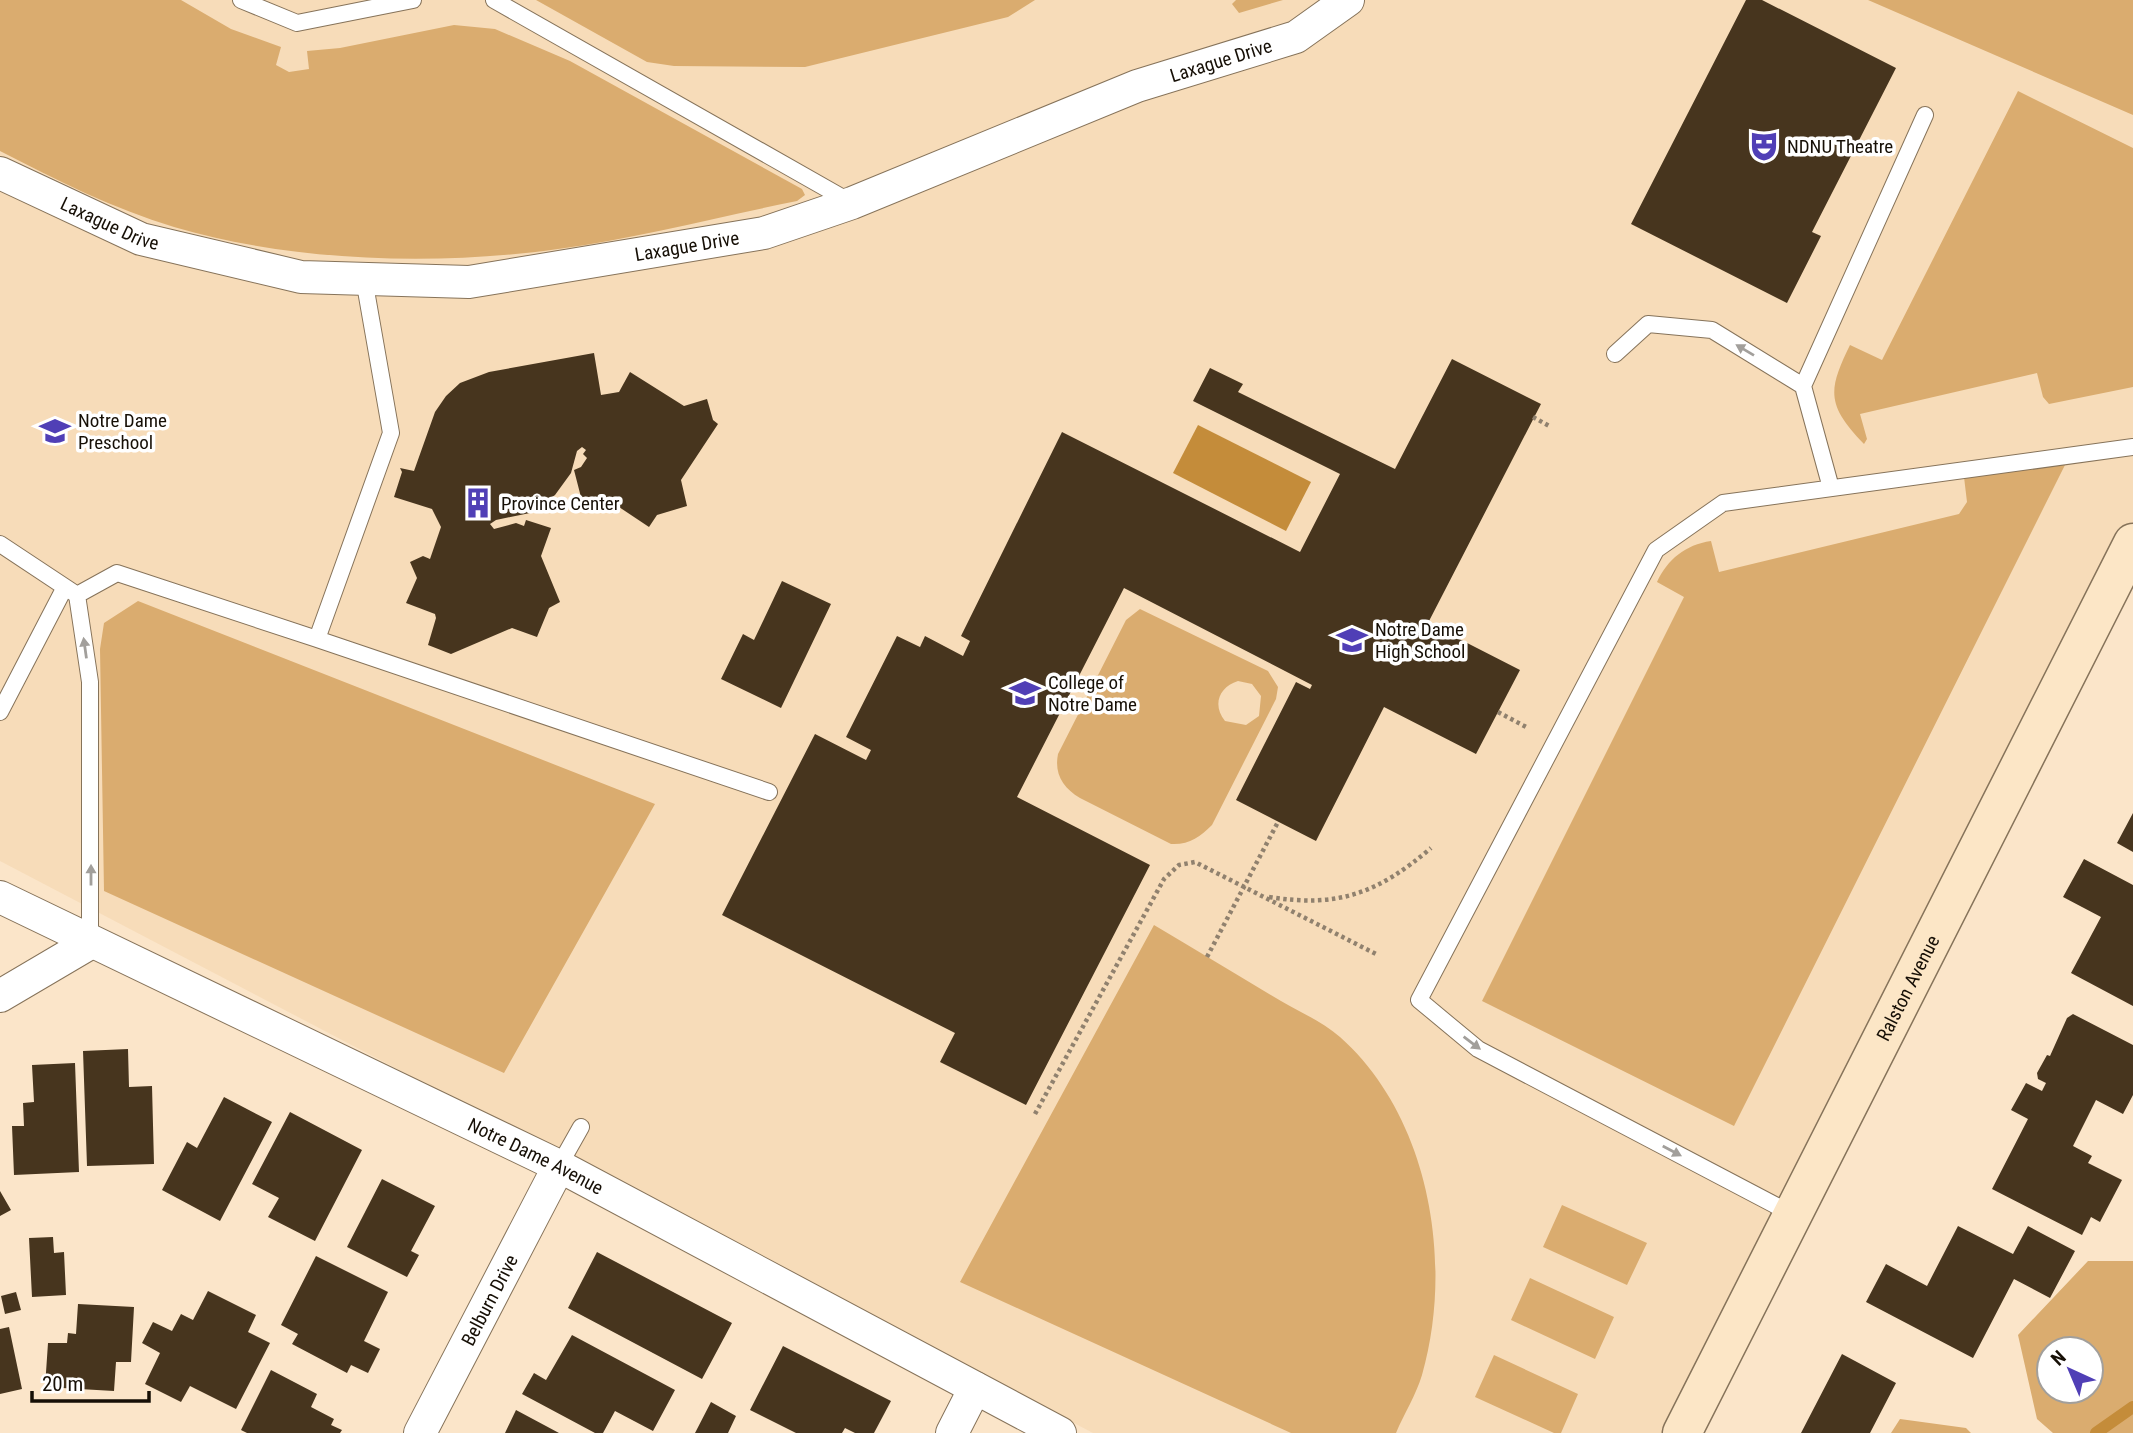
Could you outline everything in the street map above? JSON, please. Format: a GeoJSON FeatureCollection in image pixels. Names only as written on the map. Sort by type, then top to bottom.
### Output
{"type":"FeatureCollection","features":[{"type":"Feature","properties":{"kind":"main road","name":"Ralston Avenue"},"geometry":{"type":"LineString","coordinates":[[1682,1433],[2133,543]]}},
{"type":"Feature","properties":{"kind":"street","name":"Laxague Drive"},"geometry":{"type":"LineString","coordinates":[[0,173],[146,240],[301,277],[469,282],[764,233],[852,203],[1137,86],[1296,37],[1348,0]]}},
{"type":"Feature","properties":{"kind":"street","name":"Notre Dame Avenue"},"geometry":{"type":"LineString","coordinates":[[0,897],[89,943],[559,1166],[1060,1433]]}},
{"type":"Feature","properties":{"kind":"street"},"geometry":{"type":"LineString","coordinates":[[0,996],[89,943]]}},
{"type":"Feature","properties":{"kind":"street","name":"Belburn Drive"},"geometry":{"type":"LineString","coordinates":[[420,1433],[559,1166]]}},
{"type":"Feature","properties":{"kind":"street"},"geometry":{"type":"LineString","coordinates":[[952,1433],[975,1388]]}},
{"type":"Feature","properties":{"kind":"lane"},"geometry":{"type":"LineString","coordinates":[[241,0],[297,23],[413,0]]}},
{"type":"Feature","properties":{"kind":"lane"},"geometry":{"type":"LineString","coordinates":[[494,0],[852,203]]}},
{"type":"Feature","properties":{"kind":"lane"},"geometry":{"type":"LineString","coordinates":[[1831,488],[1804,386],[1925,115]]}},
{"type":"Feature","properties":{"kind":"lane"},"geometry":{"type":"LineString","coordinates":[[317,639],[391,433],[364,279]]}},
{"type":"Feature","properties":{"kind":"lane"},"geometry":{"type":"LineString","coordinates":[[1615,354],[1648,324],[1712,330],[1804,386]]}},
{"type":"Feature","properties":{"kind":"lane"},"geometry":{"type":"LineString","coordinates":[[1792,1214],[1478,1049],[1419,1000],[1656,550],[1723,503],[2133,447]]}},
{"type":"Feature","properties":{"kind":"lane"},"geometry":{"type":"LineString","coordinates":[[0,544],[71,591],[90,682],[89,943]]}},
{"type":"Feature","properties":{"kind":"lane"},"geometry":{"type":"LineString","coordinates":[[0,712],[71,591],[117,573],[769,792]]}},
{"type":"Feature","properties":{"kind":"lane"},"geometry":{"type":"LineString","coordinates":[[559,1166],[581,1127]]}},
{"type":"Feature","properties":{"kind":"path"},"geometry":{"type":"LineString","coordinates":[[1534,417],[1552,427]]}},
{"type":"Feature","properties":{"kind":"path"},"geometry":{"type":"LineString","coordinates":[[1498,712],[1528,727]]}},
{"type":"Feature","properties":{"kind":"path"},"geometry":{"type":"LineString","coordinates":[[1207,957],[1278,822]]}},
{"type":"Feature","properties":{"kind":"path"},"geometry":{"type":"LineString","coordinates":[[1261,895],[1325,902],[1352,897],[1403,872],[1431,848]]}},
{"type":"Feature","properties":{"kind":"path"},"geometry":{"type":"LineString","coordinates":[[1035,1114],[1171,870],[1186,862],[1195,862],[1376,954]]}},
{"type":"Feature","properties":{"kind":"shaded area","name":"College of Notre Dame"},"geometry":{"type":"Polygon","coordinates":[[[0,0],[2133,0],[2133,525],[1684,1433],[1093,1433],[0,861],[0,0]]]}},
{"type":"Feature","properties":{"kind":"shaded area"},"geometry":{"type":"Polygon","coordinates":[[[0,0],[181,0],[231,29],[281,47],[276,65],[289,72],[309,69],[307,51],[340,48],[454,25],[495,29],[570,61],[802,189],[805,195],[797,201],[648,233],[558,249],[463,258],[365,258],[267,248],[220,239],[129,212],[0,151],[0,0]]]}},
{"type":"Feature","properties":{"kind":"shaded area"},"geometry":{"type":"Polygon","coordinates":[[[536,0],[1035,0],[1008,17],[805,67],[674,66],[647,62],[536,0]]]}},
{"type":"Feature","properties":{"kind":"shaded area"},"geometry":{"type":"Polygon","coordinates":[[[1236,0],[1283,0],[1239,13],[1232,4],[1236,0]]]}},
{"type":"Feature","properties":{"kind":"shaded area"},"geometry":{"type":"Polygon","coordinates":[[[1868,0],[2133,0],[2133,115],[1868,0]]]}},
{"type":"Feature","properties":{"kind":"shaded area"},"geometry":{"type":"Polygon","coordinates":[[[2018,91],[2133,148],[2133,387],[2049,404],[2043,397],[2037,373],[1860,414],[1867,439],[1864,444],[1843,418],[1834,397],[1843,361],[1850,345],[1882,360],[2018,91]]]}},
{"type":"Feature","properties":{"kind":"shaded area"},"geometry":{"type":"Polygon","coordinates":[[[1198,425],[1311,482],[1286,531],[1173,473],[1198,425]]]}},
{"type":"Feature","properties":{"kind":"shaded area"},"geometry":{"type":"Polygon","coordinates":[[[2065,465],[1734,1126],[1482,1001],[1684,597],[1657,582],[1666,566],[1678,554],[1711,541],[1719,572],[1959,514],[1967,502],[1964,477],[2065,465]]]}},
{"type":"Feature","properties":{"kind":"shaded area"},"geometry":{"type":"Polygon","coordinates":[[[138,601],[655,804],[504,1073],[104,891],[100,649],[104,623],[138,601]]]}},
{"type":"Feature","properties":{"kind":"shaded area"},"geometry":{"type":"Polygon","coordinates":[[[1140,609],[1268,671],[1278,687],[1276,699],[1212,825],[1189,842],[1171,844],[1080,798],[1061,780],[1057,768],[1058,754],[1126,620],[1140,609]],[[1238,681],[1222,692],[1218,703],[1225,721],[1246,725],[1259,716],[1261,696],[1252,684],[1238,681]]]}},
{"type":"Feature","properties":{"kind":"shaded area"},"geometry":{"type":"Polygon","coordinates":[[[1154,925],[1340,1037],[1371,1070],[1395,1108],[1414,1150],[1427,1194],[1434,1240],[1435,1286],[1431,1332],[1422,1375],[1396,1433],[1291,1433],[960,1282],[1154,925]]]}},
{"type":"Feature","properties":{"kind":"shaded area"},"geometry":{"type":"Polygon","coordinates":[[[1562,1205],[1647,1243],[1627,1285],[1543,1247],[1562,1205]]]}},
{"type":"Feature","properties":{"kind":"shaded area"},"geometry":{"type":"Polygon","coordinates":[[[2088,1261],[2133,1261],[2133,1433],[2053,1433],[2037,1419],[2018,1335],[2088,1261]]]}},
{"type":"Feature","properties":{"kind":"shaded area"},"geometry":{"type":"Polygon","coordinates":[[[1530,1278],[1614,1317],[1595,1359],[1511,1320],[1530,1278]]]}},
{"type":"Feature","properties":{"kind":"shaded area"},"geometry":{"type":"Polygon","coordinates":[[[1494,1355],[1578,1394],[1561,1433],[1554,1433],[1475,1397],[1494,1355]]]}},
{"type":"Feature","properties":{"kind":"shaded area"},"geometry":{"type":"Polygon","coordinates":[[[1900,1419],[1966,1428],[1971,1433],[1891,1433],[1900,1419]]]}},
{"type":"Feature","properties":{"kind":"building","name":"NDNU Theatre"},"geometry":{"type":"Polygon","coordinates":[[[1746,0],[1762,0],[1896,68],[1812,232],[1821,236],[1787,303],[1631,224],[1746,0]]]}},
{"type":"Feature","properties":{"kind":"building","name":"Province Center"},"geometry":{"type":"Polygon","coordinates":[[[594,353],[601,395],[619,392],[630,372],[684,406],[707,399],[713,420],[718,424],[681,480],[687,506],[657,515],[649,527],[610,501],[583,505],[574,470],[581,467],[587,458],[583,454],[586,450],[582,447],[577,451],[571,473],[555,495],[530,513],[496,520],[490,524],[494,529],[516,523],[524,526],[526,520],[551,528],[541,556],[560,602],[549,608],[537,637],[512,628],[451,654],[428,645],[436,618],[435,614],[406,603],[417,578],[410,562],[423,556],[430,559],[441,527],[432,509],[394,497],[402,472],[400,468],[414,471],[435,412],[446,396],[460,383],[489,372],[594,353]]]}},
{"type":"Feature","properties":{"kind":"building"},"geometry":{"type":"Polygon","coordinates":[[[1452,359],[1541,404],[1428,623],[1520,670],[1476,754],[1384,707],[1316,841],[1236,800],[1296,682],[1310,689],[1312,685],[1124,588],[1017,797],[1150,865],[1026,1105],[940,1062],[955,1033],[722,915],[815,734],[866,760],[871,750],[846,737],[897,636],[920,647],[925,636],[963,656],[970,641],[961,636],[1062,432],[1300,552],[1340,474],[1193,401],[1210,368],[1243,384],[1238,392],[1395,469],[1452,359]]]}},
{"type":"Feature","properties":{"kind":"building"},"geometry":{"type":"Polygon","coordinates":[[[782,581],[831,604],[781,708],[721,679],[743,634],[754,640],[782,581]]]}},
{"type":"Feature","properties":{"kind":"building"},"geometry":{"type":"Polygon","coordinates":[[[2133,813],[2133,852],[2117,843],[2133,813]]]}},
{"type":"Feature","properties":{"kind":"building"},"geometry":{"type":"Polygon","coordinates":[[[2084,859],[2133,885],[2133,1006],[2071,973],[2101,917],[2063,897],[2084,859]]]}},
{"type":"Feature","properties":{"kind":"building"},"geometry":{"type":"Polygon","coordinates":[[[2073,1014],[2133,1045],[2133,1095],[2123,1114],[2096,1100],[2073,1146],[2092,1156],[2088,1163],[2122,1180],[2100,1222],[2091,1217],[2082,1235],[1992,1189],[2028,1119],[2011,1110],[2026,1083],[2042,1091],[2046,1083],[2038,1079],[2037,1073],[2047,1055],[2050,1056],[2067,1018],[2073,1014]]]}},
{"type":"Feature","properties":{"kind":"building"},"geometry":{"type":"Polygon","coordinates":[[[128,1049],[129,1087],[152,1086],[154,1164],[87,1166],[83,1051],[128,1049]]]}},
{"type":"Feature","properties":{"kind":"building"},"geometry":{"type":"Polygon","coordinates":[[[75,1063],[79,1172],[14,1175],[12,1126],[24,1126],[23,1103],[34,1102],[32,1065],[75,1063]]]}},
{"type":"Feature","properties":{"kind":"building"},"geometry":{"type":"Polygon","coordinates":[[[224,1097],[272,1122],[220,1221],[162,1190],[187,1142],[197,1148],[224,1097]]]}},
{"type":"Feature","properties":{"kind":"building"},"geometry":{"type":"Polygon","coordinates":[[[290,1112],[362,1150],[315,1241],[268,1217],[279,1198],[252,1184],[290,1112]]]}},
{"type":"Feature","properties":{"kind":"building"},"geometry":{"type":"Polygon","coordinates":[[[382,1179],[435,1206],[411,1251],[419,1255],[407,1277],[347,1247],[382,1179]]]}},
{"type":"Feature","properties":{"kind":"building"},"geometry":{"type":"Polygon","coordinates":[[[0,1191],[11,1210],[0,1216],[0,1191]]]}},
{"type":"Feature","properties":{"kind":"building"},"geometry":{"type":"Polygon","coordinates":[[[1958,1226],[2013,1254],[2028,1226],[2075,1251],[2050,1298],[2014,1279],[1973,1358],[1866,1302],[1886,1264],[1927,1286],[1958,1226]]]}},
{"type":"Feature","properties":{"kind":"building"},"geometry":{"type":"Polygon","coordinates":[[[53,1237],[54,1253],[64,1252],[66,1295],[32,1297],[29,1238],[53,1237]]]}},
{"type":"Feature","properties":{"kind":"building"},"geometry":{"type":"Polygon","coordinates":[[[597,1252],[732,1323],[702,1379],[568,1308],[597,1252]]]}},
{"type":"Feature","properties":{"kind":"building"},"geometry":{"type":"Polygon","coordinates":[[[316,1256],[388,1292],[364,1341],[380,1349],[368,1373],[351,1365],[347,1373],[292,1344],[298,1334],[281,1325],[316,1256]]]}},
{"type":"Feature","properties":{"kind":"building"},"geometry":{"type":"Polygon","coordinates":[[[208,1291],[256,1315],[248,1332],[270,1343],[236,1409],[190,1386],[181,1402],[145,1384],[160,1353],[142,1343],[153,1322],[172,1331],[181,1314],[193,1320],[208,1291]]]}},
{"type":"Feature","properties":{"kind":"building"},"geometry":{"type":"Polygon","coordinates":[[[16,1292],[21,1310],[5,1314],[1,1296],[16,1292]]]}},
{"type":"Feature","properties":{"kind":"building"},"geometry":{"type":"Polygon","coordinates":[[[78,1304],[134,1307],[131,1362],[116,1362],[114,1391],[45,1387],[48,1343],[67,1343],[68,1333],[76,1334],[78,1304]]]}},
{"type":"Feature","properties":{"kind":"building"},"geometry":{"type":"Polygon","coordinates":[[[9,1327],[22,1389],[0,1394],[0,1329],[9,1327]]]}},
{"type":"Feature","properties":{"kind":"building"},"geometry":{"type":"Polygon","coordinates":[[[572,1335],[675,1390],[653,1431],[615,1411],[603,1433],[595,1433],[522,1394],[534,1373],[546,1380],[572,1335]]]}},
{"type":"Feature","properties":{"kind":"building"},"geometry":{"type":"Polygon","coordinates":[[[783,1346],[891,1401],[874,1433],[855,1433],[845,1428],[842,1433],[796,1433],[750,1410],[783,1346]]]}},
{"type":"Feature","properties":{"kind":"building"},"geometry":{"type":"Polygon","coordinates":[[[1842,1354],[1896,1383],[1870,1433],[1801,1433],[1842,1354]]]}},
{"type":"Feature","properties":{"kind":"building"},"geometry":{"type":"Polygon","coordinates":[[[271,1370],[317,1394],[311,1407],[334,1419],[331,1425],[342,1430],[340,1433],[247,1433],[241,1430],[271,1370]]]}},
{"type":"Feature","properties":{"kind":"building"},"geometry":{"type":"Polygon","coordinates":[[[711,1402],[736,1416],[728,1433],[695,1433],[711,1402]]]}},
{"type":"Feature","properties":{"kind":"building"},"geometry":{"type":"Polygon","coordinates":[[[516,1410],[559,1433],[505,1433],[516,1410]]]}},
{"type":"Feature","properties":{"kind":"waterway"},"geometry":{"type":"LineString","coordinates":[[2096,1433],[2133,1407]]}},
{"type":"Feature","properties":{"kind":"place","name":"NDNU Theatre"},"geometry":{"type":"Point","coordinates":[1764,146]}},
{"type":"Feature","properties":{"kind":"place","name":"Notre Dame Preschool"},"geometry":{"type":"Point","coordinates":[55,431]}},
{"type":"Feature","properties":{"kind":"place","name":"Province Center"},"geometry":{"type":"Point","coordinates":[478,503]}},
{"type":"Feature","properties":{"kind":"place","name":"Notre Dame High School"},"geometry":{"type":"Point","coordinates":[1352,640]}},
{"type":"Feature","properties":{"kind":"place","name":"College of Notre Dame"},"geometry":{"type":"Point","coordinates":[1025,693]}}]}
